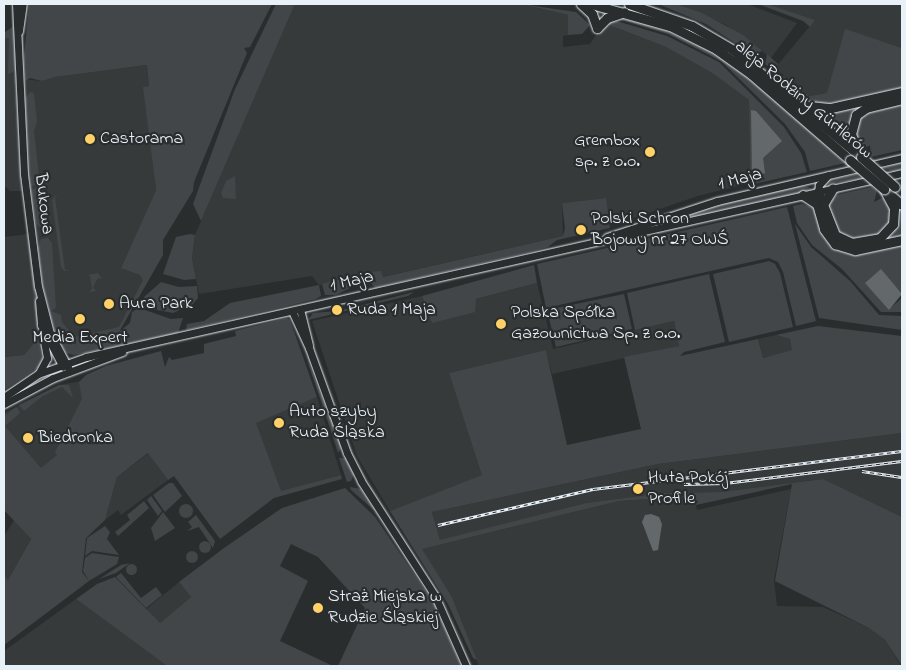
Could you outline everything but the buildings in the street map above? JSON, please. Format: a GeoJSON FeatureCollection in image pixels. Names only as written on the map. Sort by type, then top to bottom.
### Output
{"type":"FeatureCollection","features":[{"type":"Feature","properties":{"kind":"main road"},"geometry":{"type":"LineString","coordinates":[[581,4],[592,14],[597,28],[607,18],[628,8]]}},
{"type":"Feature","properties":{"kind":"main road","name":"aleja Rodziny Gürtlerów"},"geometry":{"type":"LineString","coordinates":[[591,4],[628,8],[649,7],[692,26],[721,42],[800,105],[899,189]]}},
{"type":"Feature","properties":{"kind":"main road","name":"aleja Rodziny Gürtlerów"},"geometry":{"type":"LineString","coordinates":[[628,8],[716,49],[756,78],[902,205]]}},
{"type":"Feature","properties":{"kind":"main road"},"geometry":{"type":"LineString","coordinates":[[800,105],[831,108],[902,92]]}},
{"type":"Feature","properties":{"kind":"main road"},"geometry":{"type":"LineString","coordinates":[[862,157],[851,134],[856,115],[866,108],[902,99]]}},
{"type":"Feature","properties":{"kind":"main road"},"geometry":{"type":"LineString","coordinates":[[820,204],[833,188]]}},
{"type":"Feature","properties":{"kind":"main road"},"geometry":{"type":"LineString","coordinates":[[802,196],[820,204],[831,229],[840,239],[852,243],[873,240],[886,234],[894,219],[894,208],[884,189]]}},
{"type":"Feature","properties":{"kind":"main road"},"geometry":{"type":"LineString","coordinates":[[818,192],[829,239],[842,248],[863,250],[902,240]]}},
{"type":"Feature","properties":{"kind":"street","name":"Bukowa"},"geometry":{"type":"LineString","coordinates":[[16,4],[24,174],[41,325],[64,364]]}},
{"type":"Feature","properties":{"kind":"street","name":"Bukowa"},"geometry":{"type":"LineString","coordinates":[[18,36],[23,4]]}},
{"type":"Feature","properties":{"kind":"street","name":"1 Maja"},"geometry":{"type":"LineString","coordinates":[[588,243],[717,201],[902,158]]}},
{"type":"Feature","properties":{"kind":"street","name":"1 Maja"},"geometry":{"type":"LineString","coordinates":[[4,397],[38,374],[82,358],[902,172]]}},
{"type":"Feature","properties":{"kind":"street"},"geometry":{"type":"LineString","coordinates":[[818,192],[819,185],[829,175]]}},
{"type":"Feature","properties":{"kind":"street"},"geometry":{"type":"LineString","coordinates":[[802,181],[813,185],[818,192]]}},
{"type":"Feature","properties":{"kind":"street","name":"Bukowa"},"geometry":{"type":"LineString","coordinates":[[38,286],[50,333],[61,353],[64,364]]}},
{"type":"Feature","properties":{"kind":"street"},"geometry":{"type":"LineString","coordinates":[[300,309],[309,348]]}},
{"type":"Feature","properties":{"kind":"street"},"geometry":{"type":"LineString","coordinates":[[292,311],[309,348],[347,453],[361,481],[435,596],[466,666]]}},
{"type":"Feature","properties":{"kind":"street"},"geometry":{"type":"LineString","coordinates":[[38,374],[47,358],[41,325]]}},
{"type":"Feature","properties":{"kind":"street","name":"1 Maja"},"geometry":{"type":"LineString","coordinates":[[4,404],[68,372],[124,350]]}},
{"type":"Feature","properties":{"kind":"street"},"geometry":{"type":"LineString","coordinates":[[61,353],[82,358]]}},
{"type":"Feature","properties":{"kind":"street"},"geometry":{"type":"LineString","coordinates":[[64,364],[68,372]]}},
{"type":"Feature","properties":{"kind":"shaded area"},"geometry":{"type":"Polygon","coordinates":[[[29,4],[272,4],[250,47],[244,48],[247,53],[194,182],[193,191],[163,240],[163,255],[119,332],[130,323],[132,312],[139,308],[171,319],[183,318],[178,333],[74,355],[66,353],[55,332],[43,286],[38,247],[41,239],[48,238],[52,243],[56,308],[51,311],[61,315],[62,322],[74,337],[119,327],[143,280],[140,275],[121,268],[156,190],[143,87],[149,86],[147,65],[55,77],[42,81],[30,78],[25,81],[23,69],[29,4]]]}},
{"type":"Feature","properties":{"kind":"shaded area"},"geometry":{"type":"Polygon","coordinates":[[[276,4],[295,4],[201,221],[193,204],[235,89],[276,4]]]}},
{"type":"Feature","properties":{"kind":"shaded area"},"geometry":{"type":"Polygon","coordinates":[[[295,4],[521,4],[568,15],[568,35],[563,36],[563,47],[590,44],[604,23],[666,47],[712,73],[749,100],[750,183],[698,196],[610,226],[605,198],[562,203],[563,236],[382,277],[319,285],[312,276],[199,294],[192,258],[195,235],[295,4]]]}},
{"type":"Feature","properties":{"kind":"shaded area"},"geometry":{"type":"Polygon","coordinates":[[[521,4],[576,12],[590,25],[582,34],[568,35],[568,15],[521,4]]]}},
{"type":"Feature","properties":{"kind":"shaded area"},"geometry":{"type":"Polygon","coordinates":[[[658,4],[676,4],[702,13],[743,35],[762,51],[754,55],[706,24],[658,4]]]}},
{"type":"Feature","properties":{"kind":"shaded area"},"geometry":{"type":"Polygon","coordinates":[[[676,4],[747,4],[797,23],[771,58],[726,25],[676,4]]]}},
{"type":"Feature","properties":{"kind":"shaded area"},"geometry":{"type":"Polygon","coordinates":[[[758,4],[767,4],[815,20],[810,27],[803,21],[758,4]]]}},
{"type":"Feature","properties":{"kind":"shaded area"},"geometry":{"type":"Polygon","coordinates":[[[766,4],[902,4],[902,48],[845,30],[828,93],[809,96],[775,68],[815,20],[766,4]]]}},
{"type":"Feature","properties":{"kind":"shaded area"},"geometry":{"type":"Polygon","coordinates":[[[13,12],[17,70],[8,74],[9,38],[4,38],[4,33],[12,27],[13,12]]]}},
{"type":"Feature","properties":{"kind":"shaded area"},"geometry":{"type":"Polygon","coordinates":[[[619,16],[667,31],[722,57],[771,95],[845,163],[810,171],[805,152],[785,124],[721,61],[668,34],[615,18],[619,16]]]}},
{"type":"Feature","properties":{"kind":"shaded area"},"geometry":{"type":"Polygon","coordinates":[[[613,20],[667,36],[719,62],[784,127],[801,153],[807,172],[750,185],[749,100],[712,73],[666,47],[604,23],[613,20]]]}},
{"type":"Feature","properties":{"kind":"shaded area"},"geometry":{"type":"Polygon","coordinates":[[[14,29],[22,191],[10,191],[4,185],[4,33],[14,29]]]}},
{"type":"Feature","properties":{"kind":"shaded area"},"geometry":{"type":"Polygon","coordinates":[[[845,29],[902,48],[902,89],[840,104],[819,104],[811,102],[765,64],[767,54],[778,64],[775,69],[809,96],[827,93],[845,29]]]}},
{"type":"Feature","properties":{"kind":"shaded area"},"geometry":{"type":"Polygon","coordinates":[[[147,65],[149,86],[144,87],[156,190],[121,268],[152,266],[118,334],[82,344],[55,332],[49,314],[28,169],[24,79],[41,81],[55,77],[147,65]]]}},
{"type":"Feature","properties":{"kind":"shaded area"},"geometry":{"type":"Polygon","coordinates":[[[30,92],[34,93],[37,122],[34,131],[40,185],[31,186],[25,99],[30,92]]]}},
{"type":"Feature","properties":{"kind":"shaded area"},"geometry":{"type":"Polygon","coordinates":[[[902,94],[862,107],[849,139],[814,109],[902,94]]]}},
{"type":"Feature","properties":{"kind":"shaded area"},"geometry":{"type":"Polygon","coordinates":[[[902,102],[902,150],[871,157],[870,145],[862,150],[854,135],[861,114],[902,102]]]}},
{"type":"Feature","properties":{"kind":"shaded area"},"geometry":{"type":"Polygon","coordinates":[[[751,110],[756,111],[782,141],[763,158],[765,173],[754,177],[752,175],[751,110]]]}},
{"type":"Feature","properties":{"kind":"shaded area"},"geometry":{"type":"Polygon","coordinates":[[[902,162],[902,169],[893,172],[883,168],[902,162]]]}},
{"type":"Feature","properties":{"kind":"shaded area"},"geometry":{"type":"Polygon","coordinates":[[[856,174],[862,179],[827,184],[829,180],[856,174]]]}},
{"type":"Feature","properties":{"kind":"shaded area"},"geometry":{"type":"Polygon","coordinates":[[[235,176],[236,199],[223,198],[221,193],[226,181],[235,176]]]}},
{"type":"Feature","properties":{"kind":"shaded area"},"geometry":{"type":"Polygon","coordinates":[[[801,184],[814,190],[682,221],[680,215],[801,184]]]}},
{"type":"Feature","properties":{"kind":"shaded area"},"geometry":{"type":"Polygon","coordinates":[[[872,187],[877,191],[874,202],[884,197],[890,205],[891,221],[880,235],[860,240],[840,236],[827,205],[837,195],[872,187]]]}},
{"type":"Feature","properties":{"kind":"shaded area"},"geometry":{"type":"Polygon","coordinates":[[[41,188],[43,210],[47,210],[48,223],[42,228],[36,224],[31,189],[41,188]]]}},
{"type":"Feature","properties":{"kind":"shaded area"},"geometry":{"type":"Polygon","coordinates":[[[55,196],[59,196],[55,197],[65,270],[69,271],[64,271],[61,267],[52,200],[55,196]]]}},
{"type":"Feature","properties":{"kind":"shaded area"},"geometry":{"type":"Polygon","coordinates":[[[606,198],[610,228],[557,240],[548,247],[534,251],[375,288],[369,281],[362,282],[336,295],[325,295],[322,284],[369,272],[381,271],[383,277],[563,236],[565,228],[562,203],[606,198]]]}},
{"type":"Feature","properties":{"kind":"shaded area"},"geometry":{"type":"Polygon","coordinates":[[[802,204],[815,208],[832,246],[843,252],[856,253],[902,243],[902,294],[881,270],[889,309],[902,298],[902,312],[881,312],[842,269],[812,245],[797,223],[793,206],[802,204]]]}},
{"type":"Feature","properties":{"kind":"shaded area"},"geometry":{"type":"Polygon","coordinates":[[[787,207],[816,321],[796,326],[783,272],[778,262],[769,258],[546,308],[537,264],[787,207]]]}},
{"type":"Feature","properties":{"kind":"shaded area"},"geometry":{"type":"Polygon","coordinates":[[[897,207],[902,211],[902,237],[880,240],[897,207]]]}},
{"type":"Feature","properties":{"kind":"shaded area"},"geometry":{"type":"Polygon","coordinates":[[[795,224],[811,247],[850,281],[879,315],[902,316],[902,330],[819,318],[795,224]]]}},
{"type":"Feature","properties":{"kind":"shaded area"},"geometry":{"type":"Polygon","coordinates":[[[29,234],[41,334],[24,355],[4,357],[4,237],[29,234]]]}},
{"type":"Feature","properties":{"kind":"shaded area"},"geometry":{"type":"Polygon","coordinates":[[[190,234],[195,235],[192,258],[196,279],[184,280],[163,274],[176,237],[190,234]]]}},
{"type":"Feature","properties":{"kind":"shaded area"},"geometry":{"type":"Polygon","coordinates":[[[834,238],[878,241],[845,246],[834,238]]]}},
{"type":"Feature","properties":{"kind":"shaded area"},"geometry":{"type":"Polygon","coordinates":[[[28,244],[31,248],[46,356],[35,315],[28,244]]]}},
{"type":"Feature","properties":{"kind":"shaded area"},"geometry":{"type":"Polygon","coordinates":[[[769,261],[775,264],[780,273],[793,327],[729,342],[713,274],[769,261]]]}},
{"type":"Feature","properties":{"kind":"shaded area"},"geometry":{"type":"Polygon","coordinates":[[[534,265],[537,283],[476,299],[475,312],[432,323],[422,296],[534,265]]]}},
{"type":"Feature","properties":{"kind":"shaded area"},"geometry":{"type":"Polygon","coordinates":[[[881,269],[902,294],[889,310],[865,283],[881,269]]]}},
{"type":"Feature","properties":{"kind":"shaded area"},"geometry":{"type":"Polygon","coordinates":[[[98,273],[102,279],[98,278],[93,287],[96,291],[89,292],[92,289],[90,276],[87,275],[98,273]]]}},
{"type":"Feature","properties":{"kind":"shaded area"},"geometry":{"type":"Polygon","coordinates":[[[709,274],[725,342],[684,352],[680,356],[758,339],[763,358],[792,350],[790,339],[776,335],[818,326],[902,336],[902,433],[658,464],[432,512],[440,540],[586,503],[663,493],[720,492],[823,479],[902,517],[902,666],[885,640],[869,628],[775,581],[792,484],[696,505],[694,496],[619,501],[422,549],[452,597],[477,660],[473,658],[448,604],[390,511],[482,475],[449,373],[546,350],[567,445],[641,429],[624,357],[679,346],[674,321],[635,330],[627,293],[709,274]]]}},
{"type":"Feature","properties":{"kind":"shaded area"},"geometry":{"type":"Polygon","coordinates":[[[161,282],[179,287],[197,286],[198,298],[193,304],[173,313],[146,308],[144,297],[161,282]]]}},
{"type":"Feature","properties":{"kind":"shaded area"},"geometry":{"type":"Polygon","coordinates":[[[537,283],[553,349],[674,321],[679,346],[552,374],[546,350],[449,373],[483,475],[390,511],[357,456],[312,321],[422,296],[433,323],[476,299],[537,283]]]}},
{"type":"Feature","properties":{"kind":"shaded area"},"geometry":{"type":"Polygon","coordinates":[[[319,285],[321,296],[316,299],[186,330],[187,324],[204,321],[230,303],[319,285]]]}},
{"type":"Feature","properties":{"kind":"shaded area"},"geometry":{"type":"Polygon","coordinates":[[[414,292],[408,296],[308,320],[313,313],[338,311],[414,292]]]}},
{"type":"Feature","properties":{"kind":"shaded area"},"geometry":{"type":"Polygon","coordinates":[[[624,294],[632,329],[556,347],[547,310],[624,294]]]}},
{"type":"Feature","properties":{"kind":"shaded area"},"geometry":{"type":"Polygon","coordinates":[[[287,318],[290,320],[317,397],[256,423],[281,491],[341,475],[342,479],[274,498],[220,539],[174,476],[168,480],[148,453],[117,477],[105,520],[86,538],[82,572],[89,581],[4,645],[4,576],[8,580],[31,539],[4,510],[4,416],[16,407],[18,409],[20,413],[5,426],[41,468],[57,455],[55,452],[82,399],[79,382],[86,375],[106,366],[161,351],[165,367],[169,357],[172,360],[204,353],[204,344],[236,336],[235,331],[287,318]]]}},
{"type":"Feature","properties":{"kind":"shaded area"},"geometry":{"type":"Polygon","coordinates":[[[776,335],[790,339],[793,350],[763,358],[758,339],[776,335]]]}},
{"type":"Feature","properties":{"kind":"shaded area"},"geometry":{"type":"Polygon","coordinates":[[[38,338],[42,359],[39,367],[4,390],[4,357],[24,355],[38,338]]]}},
{"type":"Feature","properties":{"kind":"shaded area"},"geometry":{"type":"Polygon","coordinates":[[[307,360],[342,447],[338,453],[324,410],[307,360]]]}},
{"type":"Feature","properties":{"kind":"shaded area"},"geometry":{"type":"Polygon","coordinates":[[[82,381],[86,392],[59,456],[38,474],[4,434],[4,413],[59,385],[82,381]]]}},
{"type":"Feature","properties":{"kind":"shaded area"},"geometry":{"type":"Polygon","coordinates":[[[59,385],[69,385],[73,398],[62,387],[43,396],[24,411],[19,405],[59,385]]]}},
{"type":"Feature","properties":{"kind":"shaded area"},"geometry":{"type":"Polygon","coordinates":[[[317,397],[341,475],[281,492],[255,423],[317,397]]]}},
{"type":"Feature","properties":{"kind":"shaded area","name":"Huta Pokój Profile"},"geometry":{"type":"Polygon","coordinates":[[[902,433],[902,517],[822,479],[720,492],[663,493],[586,503],[440,541],[432,512],[658,464],[902,433]]]}},
{"type":"Feature","properties":{"kind":"shaded area"},"geometry":{"type":"Polygon","coordinates":[[[149,453],[168,480],[121,515],[118,510],[105,520],[117,477],[149,453]]]}},
{"type":"Feature","properties":{"kind":"shaded area"},"geometry":{"type":"Polygon","coordinates":[[[339,458],[345,458],[354,474],[351,481],[347,482],[339,458]]]}},
{"type":"Feature","properties":{"kind":"shaded area"},"geometry":{"type":"Polygon","coordinates":[[[169,483],[173,483],[182,496],[165,512],[153,495],[169,483]]]}},
{"type":"Feature","properties":{"kind":"shaded area"},"geometry":{"type":"Polygon","coordinates":[[[350,487],[361,489],[375,511],[351,490],[350,487]]]}},
{"type":"Feature","properties":{"kind":"shaded area"},"geometry":{"type":"Polygon","coordinates":[[[345,488],[375,517],[434,603],[461,666],[338,666],[365,608],[318,557],[291,544],[280,566],[308,581],[280,641],[333,666],[167,666],[76,599],[97,584],[115,577],[160,623],[191,597],[179,582],[224,548],[282,508],[345,488]]]}},
{"type":"Feature","properties":{"kind":"shaded area"},"geometry":{"type":"Polygon","coordinates":[[[791,489],[774,580],[777,606],[823,607],[869,628],[885,640],[901,666],[479,666],[452,597],[421,549],[619,501],[694,496],[697,510],[791,489]]]}},
{"type":"Feature","properties":{"kind":"shaded area"},"geometry":{"type":"Polygon","coordinates":[[[151,496],[162,511],[158,516],[147,500],[151,496]]]}},
{"type":"Feature","properties":{"kind":"shaded area"},"geometry":{"type":"Polygon","coordinates":[[[144,501],[149,508],[118,536],[115,532],[130,520],[127,515],[144,501]]]}},
{"type":"Feature","properties":{"kind":"shaded area"},"geometry":{"type":"Polygon","coordinates":[[[183,504],[189,504],[193,511],[189,518],[183,518],[179,514],[179,508],[183,504]]]}},
{"type":"Feature","properties":{"kind":"shaded area"},"geometry":{"type":"Polygon","coordinates":[[[163,512],[175,528],[155,541],[151,528],[163,512]]]}},
{"type":"Feature","properties":{"kind":"shaded area"},"geometry":{"type":"Polygon","coordinates":[[[651,514],[659,517],[662,524],[658,550],[653,551],[642,522],[645,515],[651,514]]]}},
{"type":"Feature","properties":{"kind":"shaded area"},"geometry":{"type":"Polygon","coordinates":[[[196,515],[215,541],[213,548],[199,527],[187,531],[192,527],[188,522],[196,515]]]}},
{"type":"Feature","properties":{"kind":"shaded area"},"geometry":{"type":"Polygon","coordinates":[[[14,520],[31,539],[8,580],[4,576],[4,536],[14,520]]]}},
{"type":"Feature","properties":{"kind":"shaded area"},"geometry":{"type":"Polygon","coordinates":[[[105,526],[110,532],[107,539],[119,555],[92,551],[85,556],[87,538],[105,526]]]}},
{"type":"Feature","properties":{"kind":"shaded area"},"geometry":{"type":"Polygon","coordinates":[[[203,541],[207,541],[211,547],[207,553],[203,553],[199,549],[199,545],[203,541]]]}},
{"type":"Feature","properties":{"kind":"shaded area"},"geometry":{"type":"Polygon","coordinates":[[[190,551],[194,551],[198,557],[194,563],[190,563],[186,559],[186,555],[190,551]]]}},
{"type":"Feature","properties":{"kind":"shaded area"},"geometry":{"type":"Polygon","coordinates":[[[92,553],[119,557],[117,564],[89,581],[83,571],[85,558],[92,553]]]}},
{"type":"Feature","properties":{"kind":"shaded area"},"geometry":{"type":"Polygon","coordinates":[[[130,563],[116,573],[99,579],[121,565],[130,563]]]}},
{"type":"Feature","properties":{"kind":"shaded area"},"geometry":{"type":"Polygon","coordinates":[[[131,563],[137,569],[131,575],[125,569],[131,563]]]}},
{"type":"Feature","properties":{"kind":"shaded area"},"geometry":{"type":"Polygon","coordinates":[[[121,573],[141,598],[156,587],[162,595],[146,608],[116,577],[121,573]]]}},
{"type":"Feature","properties":{"kind":"shaded area"},"geometry":{"type":"Polygon","coordinates":[[[179,582],[191,597],[159,624],[146,609],[179,582]]]}},
{"type":"Feature","properties":{"kind":"shaded area"},"geometry":{"type":"Polygon","coordinates":[[[76,599],[167,666],[4,666],[4,651],[76,599]]]}},
{"type":"Feature","properties":{"kind":"railway"},"geometry":{"type":"LineString","coordinates":[[438,525],[593,489],[902,451]]}},
{"type":"Feature","properties":{"kind":"railway"},"geometry":{"type":"LineString","coordinates":[[684,484],[725,483],[902,461]]}},
{"type":"Feature","properties":{"kind":"railway"},"geometry":{"type":"LineString","coordinates":[[862,471],[902,477]]}},
{"type":"Feature","properties":{"kind":"place","name":"Castorama"},"geometry":{"type":"Point","coordinates":[90,139]}},
{"type":"Feature","properties":{"kind":"place","name":"Grembox sp. z o.o."},"geometry":{"type":"Point","coordinates":[650,152]}},
{"type":"Feature","properties":{"kind":"place","name":"Polski Schron Bojowy nr 27 OWŚ"},"geometry":{"type":"Point","coordinates":[581,230]}},
{"type":"Feature","properties":{"kind":"place","name":"Aura Park"},"geometry":{"type":"Point","coordinates":[109,304]}},
{"type":"Feature","properties":{"kind":"place","name":"Ruda 1 Maja"},"geometry":{"type":"Point","coordinates":[337,310]}},
{"type":"Feature","properties":{"kind":"place","name":"Media Expert"},"geometry":{"type":"Point","coordinates":[80,319]}},
{"type":"Feature","properties":{"kind":"place","name":"Polska Spółka Gazownictwa Sp. z o.o."},"geometry":{"type":"Point","coordinates":[501,324]}},
{"type":"Feature","properties":{"kind":"place","name":"Auto szyby Ruda Śląska"},"geometry":{"type":"Point","coordinates":[279,423]}},
{"type":"Feature","properties":{"kind":"place","name":"Biedronka"},"geometry":{"type":"Point","coordinates":[28,438]}},
{"type":"Feature","properties":{"kind":"place","name":"Huta Pokój Profile"},"geometry":{"type":"Point","coordinates":[638,489]}},
{"type":"Feature","properties":{"kind":"place","name":"Straż Miejska w Rudzie Śląskiej"},"geometry":{"type":"Point","coordinates":[318,608]}}]}
